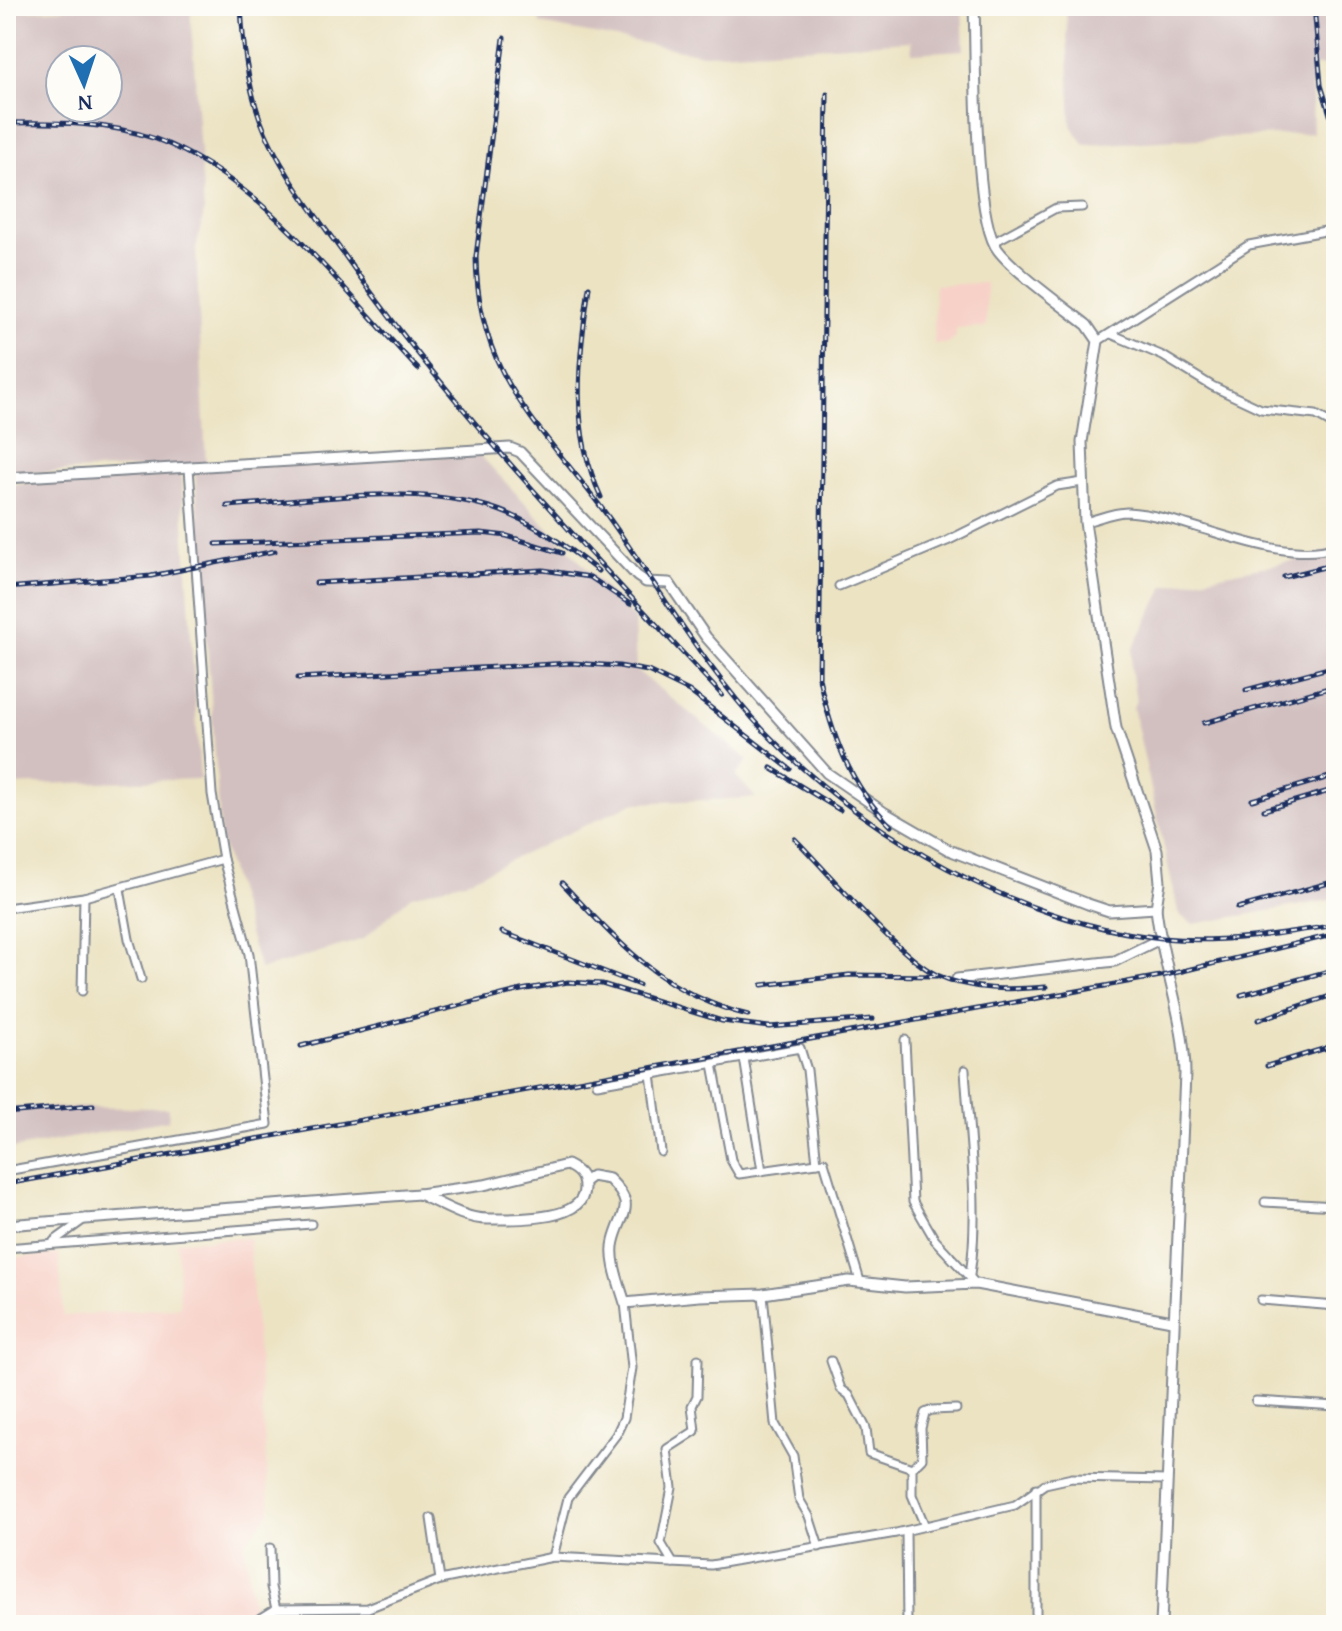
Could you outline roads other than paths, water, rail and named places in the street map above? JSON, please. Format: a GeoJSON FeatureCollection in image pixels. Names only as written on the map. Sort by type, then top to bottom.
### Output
{"type":"FeatureCollection","features":[{"type":"Feature","properties":{"kind":"street"},"geometry":{"type":"LineString","coordinates":[[974,6],[979,152],[987,218],[994,242],[997,249],[1087,325],[1098,341],[1082,442],[1085,522],[1116,728],[1157,850],[1160,882],[1156,908],[1166,975],[1178,1009],[1185,1045],[1161,1625]]}},
{"type":"Feature","properties":{"kind":"street"},"geometry":{"type":"LineString","coordinates":[[994,242],[1056,208],[1082,207]]}},
{"type":"Feature","properties":{"kind":"street"},"geometry":{"type":"LineString","coordinates":[[1098,341],[1249,245],[1336,229]]}},
{"type":"Feature","properties":{"kind":"street"},"geometry":{"type":"LineString","coordinates":[[1111,334],[1163,356],[1212,386],[1261,409],[1316,415],[1336,426]]}},
{"type":"Feature","properties":{"kind":"street"},"geometry":{"type":"LineString","coordinates":[[6,478],[510,448],[520,452],[637,576],[646,582],[669,583],[677,590],[706,637],[827,773],[949,850],[1109,911],[1156,908]]}},
{"type":"Feature","properties":{"kind":"street"},"geometry":{"type":"LineString","coordinates":[[6,1171],[268,1124],[249,954],[223,859],[212,794],[189,468]]}},
{"type":"Feature","properties":{"kind":"street"},"geometry":{"type":"LineString","coordinates":[[839,586],[947,541],[1057,486],[1083,482]]}},
{"type":"Feature","properties":{"kind":"street"},"geometry":{"type":"LineString","coordinates":[[1085,522],[1123,512],[1179,519],[1245,542],[1315,551],[1336,547]]}},
{"type":"Feature","properties":{"kind":"street"},"geometry":{"type":"LineString","coordinates":[[6,908],[120,889],[223,859]]}},
{"type":"Feature","properties":{"kind":"street"},"geometry":{"type":"LineString","coordinates":[[120,889],[129,939],[141,979]]}},
{"type":"Feature","properties":{"kind":"street"},"geometry":{"type":"LineString","coordinates":[[82,991],[84,897]]}},
{"type":"Feature","properties":{"kind":"street"},"geometry":{"type":"LineString","coordinates":[[957,979],[1115,961],[1162,938]]}},
{"type":"Feature","properties":{"kind":"street"},"geometry":{"type":"LineString","coordinates":[[905,1040],[913,1202],[935,1240],[973,1279]]}},
{"type":"Feature","properties":{"kind":"street"},"geometry":{"type":"LineString","coordinates":[[597,1084],[800,1048],[807,1070],[817,1163]]}},
{"type":"Feature","properties":{"kind":"street"},"geometry":{"type":"LineString","coordinates":[[744,1058],[762,1171]]}},
{"type":"Feature","properties":{"kind":"street"},"geometry":{"type":"LineString","coordinates":[[713,1064],[731,1160],[739,1174],[824,1162],[860,1281]]}},
{"type":"Feature","properties":{"kind":"street"},"geometry":{"type":"LineString","coordinates":[[965,1070],[973,1195],[973,1279]]}},
{"type":"Feature","properties":{"kind":"street"},"geometry":{"type":"LineString","coordinates":[[651,1074],[661,1152]]}},
{"type":"Feature","properties":{"kind":"street"},"geometry":{"type":"LineString","coordinates":[[6,1225],[419,1194],[484,1185],[567,1165],[578,1171],[584,1182],[582,1201],[558,1215],[486,1219],[468,1216],[419,1194]]}},
{"type":"Feature","properties":{"kind":"street"},"geometry":{"type":"LineString","coordinates":[[553,1557],[568,1498],[616,1435],[624,1418],[632,1368],[625,1303],[614,1257],[614,1241],[626,1217],[624,1200],[609,1179],[592,1176],[584,1182]]}},
{"type":"Feature","properties":{"kind":"street"},"geometry":{"type":"LineString","coordinates":[[1265,1202],[1336,1206]]}},
{"type":"Feature","properties":{"kind":"street"},"geometry":{"type":"LineString","coordinates":[[52,1243],[88,1217]]}},
{"type":"Feature","properties":{"kind":"street"},"geometry":{"type":"LineString","coordinates":[[6,1248],[311,1224]]}},
{"type":"Feature","properties":{"kind":"street"},"geometry":{"type":"LineString","coordinates":[[625,1303],[763,1294],[860,1281],[905,1287],[973,1279],[1172,1321]]}},
{"type":"Feature","properties":{"kind":"street"},"geometry":{"type":"LineString","coordinates":[[763,1294],[775,1424],[793,1456],[799,1499],[819,1547]]}},
{"type":"Feature","properties":{"kind":"street"},"geometry":{"type":"LineString","coordinates":[[1261,1300],[1336,1306]]}},
{"type":"Feature","properties":{"kind":"street"},"geometry":{"type":"LineString","coordinates":[[673,1563],[661,1543],[672,1488],[667,1449],[695,1431],[692,1406],[697,1396],[698,1359]]}},
{"type":"Feature","properties":{"kind":"street"},"geometry":{"type":"LineString","coordinates":[[831,1361],[841,1389],[849,1395],[866,1428],[869,1453],[912,1468]]}},
{"type":"Feature","properties":{"kind":"street"},"geometry":{"type":"LineString","coordinates":[[1256,1401],[1336,1406]]}},
{"type":"Feature","properties":{"kind":"street"},"geometry":{"type":"LineString","coordinates":[[925,1526],[912,1495],[912,1468],[922,1458],[921,1428],[925,1413],[956,1409]]}},
{"type":"Feature","properties":{"kind":"street"},"geometry":{"type":"LineString","coordinates":[[250,1625],[276,1609],[368,1608],[440,1580],[553,1557],[711,1565],[906,1531],[1015,1505],[1036,1488],[1072,1478],[1167,1480]]}},
{"type":"Feature","properties":{"kind":"street"},"geometry":{"type":"LineString","coordinates":[[1036,1488],[1036,1625]]}},
{"type":"Feature","properties":{"kind":"street"},"geometry":{"type":"LineString","coordinates":[[431,1518],[440,1580]]}},
{"type":"Feature","properties":{"kind":"street"},"geometry":{"type":"LineString","coordinates":[[906,1531],[907,1625]]}},
{"type":"Feature","properties":{"kind":"street"},"geometry":{"type":"LineString","coordinates":[[270,1548],[271,1587],[276,1609]]}},
{"type":"Feature","properties":{"kind":"railway"},"geometry":{"type":"LineString","coordinates":[[241,6],[246,63],[260,119],[276,155],[308,205],[385,312],[477,425],[722,695]]}},
{"type":"Feature","properties":{"kind":"railway"},"geometry":{"type":"LineString","coordinates":[[1314,6],[1321,85],[1336,134]]}},
{"type":"Feature","properties":{"kind":"railway"},"geometry":{"type":"LineString","coordinates":[[504,38],[476,256],[479,299],[488,336],[501,369],[518,399],[609,518],[703,656],[766,733],[849,806],[897,839],[947,868],[1054,914],[1108,929],[1184,940],[1249,937],[1336,925]]}},
{"type":"Feature","properties":{"kind":"railway"},"geometry":{"type":"LineString","coordinates":[[827,94],[819,678],[844,758],[864,794],[891,826]]}},
{"type":"Feature","properties":{"kind":"railway"},"geometry":{"type":"LineString","coordinates":[[6,123],[63,123],[119,129],[156,139],[194,157],[231,180],[298,239],[418,369]]}},
{"type":"Feature","properties":{"kind":"railway"},"geometry":{"type":"LineString","coordinates":[[589,287],[579,393],[584,445],[601,497]]}},
{"type":"Feature","properties":{"kind":"railway"},"geometry":{"type":"LineString","coordinates":[[227,506],[355,496],[451,499],[482,505],[513,516],[558,541],[598,571]]}},
{"type":"Feature","properties":{"kind":"railway"},"geometry":{"type":"LineString","coordinates":[[216,544],[481,533],[507,536],[562,553]]}},
{"type":"Feature","properties":{"kind":"railway"},"geometry":{"type":"LineString","coordinates":[[6,588],[151,576],[275,551]]}},
{"type":"Feature","properties":{"kind":"railway"},"geometry":{"type":"LineString","coordinates":[[1284,577],[1336,564]]}},
{"type":"Feature","properties":{"kind":"railway"},"geometry":{"type":"LineString","coordinates":[[316,583],[543,570],[590,577],[630,604]]}},
{"type":"Feature","properties":{"kind":"railway"},"geometry":{"type":"LineString","coordinates":[[298,678],[571,663],[648,671],[689,691],[790,769]]}},
{"type":"Feature","properties":{"kind":"railway"},"geometry":{"type":"LineString","coordinates":[[1246,690],[1336,666]]}},
{"type":"Feature","properties":{"kind":"railway"},"geometry":{"type":"LineString","coordinates":[[1204,723],[1336,686]]}},
{"type":"Feature","properties":{"kind":"railway"},"geometry":{"type":"LineString","coordinates":[[771,768],[840,810]]}},
{"type":"Feature","properties":{"kind":"railway"},"geometry":{"type":"LineString","coordinates":[[1252,800],[1336,775]]}},
{"type":"Feature","properties":{"kind":"railway"},"geometry":{"type":"LineString","coordinates":[[1264,810],[1336,789]]}},
{"type":"Feature","properties":{"kind":"railway"},"geometry":{"type":"LineString","coordinates":[[795,839],[884,933],[937,975],[964,984],[991,988],[1046,987]]}},
{"type":"Feature","properties":{"kind":"railway"},"geometry":{"type":"LineString","coordinates":[[1238,908],[1336,881]]}},
{"type":"Feature","properties":{"kind":"railway"},"geometry":{"type":"LineString","coordinates":[[562,883],[624,946],[667,980],[718,1006],[748,1015]]}},
{"type":"Feature","properties":{"kind":"railway"},"geometry":{"type":"LineString","coordinates":[[502,932],[639,985]]}},
{"type":"Feature","properties":{"kind":"railway"},"geometry":{"type":"LineString","coordinates":[[6,1184],[1166,975],[1332,935]]}},
{"type":"Feature","properties":{"kind":"railway"},"geometry":{"type":"LineString","coordinates":[[1241,995],[1336,969]]}},
{"type":"Feature","properties":{"kind":"railway"},"geometry":{"type":"LineString","coordinates":[[762,985],[849,975],[937,976]]}},
{"type":"Feature","properties":{"kind":"railway"},"geometry":{"type":"LineString","coordinates":[[301,1046],[521,990],[568,982],[602,984],[722,1021],[769,1027],[873,1019]]}},
{"type":"Feature","properties":{"kind":"railway"},"geometry":{"type":"LineString","coordinates":[[1258,1020],[1336,994]]}},
{"type":"Feature","properties":{"kind":"railway"},"geometry":{"type":"LineString","coordinates":[[1267,1066],[1336,1045]]}},
{"type":"Feature","properties":{"kind":"railway"},"geometry":{"type":"LineString","coordinates":[[6,1113],[93,1105]]}}]}
